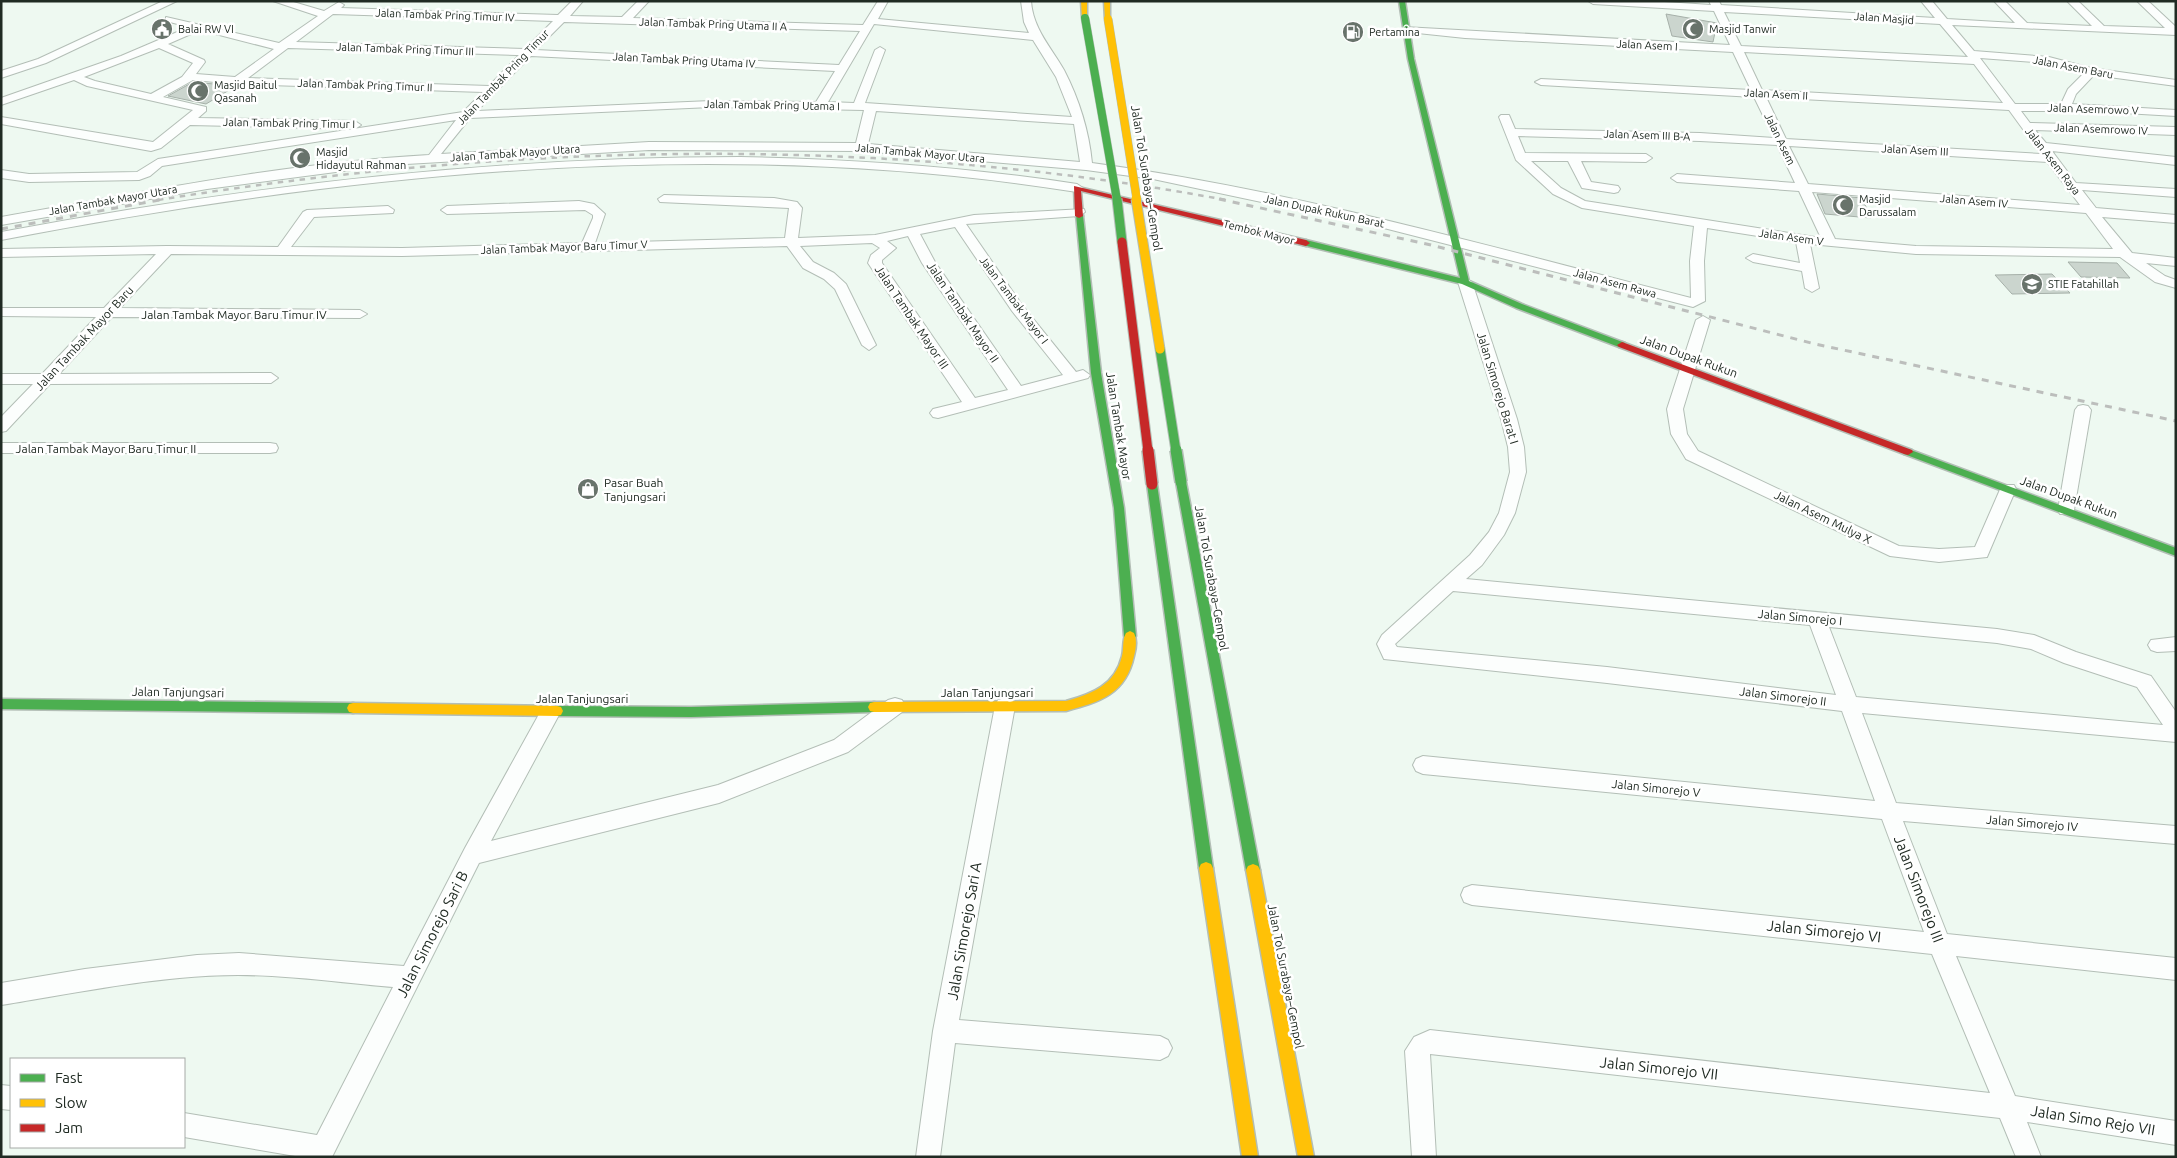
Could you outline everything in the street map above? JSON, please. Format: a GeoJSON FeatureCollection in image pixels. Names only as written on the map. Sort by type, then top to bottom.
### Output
{"type":"FeatureCollection","features":[{"type":"Feature","properties":{"kind":"main road"},"geometry":{"type":"LineString","coordinates":[[1084,1],[1085,18],[1114,173],[1152,484],[1183,716],[1250,1157]]}},
{"type":"Feature","properties":{"kind":"main road","name":"Jalan Tol Surabaya–Gempol"},"geometry":{"type":"LineString","coordinates":[[1107,1],[1108,19],[1181,482],[1306,1157]]}},
{"type":"Feature","properties":{"kind":"main road"},"geometry":{"type":"LineString","coordinates":[[1402,1],[1408,29],[1411,59],[1465,282]]}},
{"type":"Feature","properties":{"kind":"main road"},"geometry":{"type":"LineString","coordinates":[[1077,188],[1079,212]]}},
{"type":"Feature","properties":{"kind":"main road","name":"Tembok Mayor"},"geometry":{"type":"LineString","coordinates":[[1077,188],[1465,282]]}},
{"type":"Feature","properties":{"kind":"main road","name":"Jalan Tambak Mayor"},"geometry":{"type":"LineString","coordinates":[[1079,212],[1096,374],[1118,502],[1129,646]]}},
{"type":"Feature","properties":{"kind":"main road","name":"Jalan Dupak Rukun"},"geometry":{"type":"LineString","coordinates":[[1465,282],[1519,306],[1820,417],[2176,552]]}},
{"type":"Feature","properties":{"kind":"main road","name":"Jalan Tanjungsari"},"geometry":{"type":"LineString","coordinates":[[1,704],[489,709],[550,713],[895,706],[1066,706],[1087,701],[1111,691],[1120,680],[1126,666],[1129,646]]}},
{"type":"Feature","properties":{"kind":"street"},"geometry":{"type":"LineString","coordinates":[[1,75],[42,60],[172,1]]}},
{"type":"Feature","properties":{"kind":"street","name":"Jalan Tambak Pring Timur IV"},"geometry":{"type":"LineString","coordinates":[[278,1],[327,13],[560,18]]}},
{"type":"Feature","properties":{"kind":"street"},"geometry":{"type":"LineString","coordinates":[[237,81],[344,1]]}},
{"type":"Feature","properties":{"kind":"street","name":"Jalan Tambak Pring Timur"},"geometry":{"type":"LineString","coordinates":[[433,158],[444,140],[491,89],[578,1]]}},
{"type":"Feature","properties":{"kind":"street"},"geometry":{"type":"LineString","coordinates":[[624,22],[644,1]]}},
{"type":"Feature","properties":{"kind":"street"},"geometry":{"type":"LineString","coordinates":[[820,105],[883,1]]}},
{"type":"Feature","properties":{"kind":"street"},"geometry":{"type":"LineString","coordinates":[[1026,1],[1028,18],[1037,37],[1062,76],[1078,121],[1086,166]]}},
{"type":"Feature","properties":{"kind":"street","name":"Jalan Masjid"},"geometry":{"type":"LineString","coordinates":[[1593,1],[1715,5],[1788,12],[2025,27],[2176,32]]}},
{"type":"Feature","properties":{"kind":"street"},"geometry":{"type":"LineString","coordinates":[[1782,1],[1788,12]]}},
{"type":"Feature","properties":{"kind":"street","name":"Jalan Asem Raya"},"geometry":{"type":"LineString","coordinates":[[1926,1],[1974,58],[2125,255],[2160,279],[2176,284]]}},
{"type":"Feature","properties":{"kind":"street"},"geometry":{"type":"LineString","coordinates":[[1999,1],[2025,27]]}},
{"type":"Feature","properties":{"kind":"street"},"geometry":{"type":"LineString","coordinates":[[2072,1],[2102,30]]}},
{"type":"Feature","properties":{"kind":"street"},"geometry":{"type":"LineString","coordinates":[[2142,1],[2176,32]]}},
{"type":"Feature","properties":{"kind":"street","name":"Jalan Asem"},"geometry":{"type":"LineString","coordinates":[[1715,5],[1830,243]]}},
{"type":"Feature","properties":{"kind":"street"},"geometry":{"type":"LineString","coordinates":[[1856,5],[1864,16]]}},
{"type":"Feature","properties":{"kind":"street","name":"Jalan Tambak Pring Utama II A"},"geometry":{"type":"LineString","coordinates":[[560,18],[624,22],[869,24],[1037,37]]}},
{"type":"Feature","properties":{"kind":"street","name":"Jalan Tambak Pring Timur III"},"geometry":{"type":"LineString","coordinates":[[170,19],[282,46],[526,52]]}},
{"type":"Feature","properties":{"kind":"street"},"geometry":{"type":"LineString","coordinates":[[1,102],[76,77],[197,27]]}},
{"type":"Feature","properties":{"kind":"street","name":"Jalan Asem I"},"geometry":{"type":"LineString","coordinates":[[1408,29],[1464,35],[1736,50],[1974,58]]}},
{"type":"Feature","properties":{"kind":"street"},"geometry":{"type":"LineString","coordinates":[[154,97],[188,78],[200,62],[159,44]]}},
{"type":"Feature","properties":{"kind":"street"},"geometry":{"type":"LineString","coordinates":[[860,147],[864,107],[880,50]]}},
{"type":"Feature","properties":{"kind":"street","name":"Jalan Tambak Pring Utama IV"},"geometry":{"type":"LineString","coordinates":[[526,52],[842,68]]}},
{"type":"Feature","properties":{"kind":"street","name":"Jalan Asem Baru"},"geometry":{"type":"LineString","coordinates":[[1974,58],[2049,60],[2091,71],[2176,83]]}},
{"type":"Feature","properties":{"kind":"street"},"geometry":{"type":"LineString","coordinates":[[2066,107],[2067,96],[2086,79],[2091,71]]}},
{"type":"Feature","properties":{"kind":"street"},"geometry":{"type":"LineString","coordinates":[[1,120],[136,145],[157,145],[202,107],[91,84],[76,77]]}},
{"type":"Feature","properties":{"kind":"street","name":"Jalan Tambak Pring Timur II"},"geometry":{"type":"LineString","coordinates":[[188,78],[491,89]]}},
{"type":"Feature","properties":{"kind":"street","name":"Jalan Asem II"},"geometry":{"type":"LineString","coordinates":[[1541,82],[2010,107]]}},
{"type":"Feature","properties":{"kind":"street","name":"Jalan Tambak Pring Utama I"},"geometry":{"type":"LineString","coordinates":[[391,126],[467,115],[711,104],[864,107],[1078,121]]}},
{"type":"Feature","properties":{"kind":"street","name":"Jalan Asemrowo V"},"geometry":{"type":"LineString","coordinates":[[2010,107],[2066,107],[2176,113]]}},
{"type":"Feature","properties":{"kind":"street","name":"Jalan Asem V"},"geometry":{"type":"LineString","coordinates":[[1505,117],[1520,157],[1557,191],[1582,204],[1830,243],[1916,250],[2125,255],[2176,262]]}},
{"type":"Feature","properties":{"kind":"street","name":"Jalan Tambak Pring Timur I"},"geometry":{"type":"LineString","coordinates":[[187,121],[391,126]]}},
{"type":"Feature","properties":{"kind":"street"},"geometry":{"type":"LineString","coordinates":[[1,174],[30,178],[139,176],[158,163],[265,148],[391,126]]}},
{"type":"Feature","properties":{"kind":"street","name":"Jalan Asemrowo IV"},"geometry":{"type":"LineString","coordinates":[[2026,126],[2176,131]]}},
{"type":"Feature","properties":{"kind":"street","name":"Jalan Asem III B-A"},"geometry":{"type":"LineString","coordinates":[[1512,132],[1590,132],[1781,142]]}},
{"type":"Feature","properties":{"kind":"street","name":"Jalan Asem III"},"geometry":{"type":"LineString","coordinates":[[1781,142],[2049,158]]}},
{"type":"Feature","properties":{"kind":"street","name":"Jalan Tambak Mayor Utara"},"geometry":{"type":"LineString","coordinates":[[1,221],[116,199],[310,169],[433,158],[649,146],[860,147],[1086,166]]}},
{"type":"Feature","properties":{"kind":"street"},"geometry":{"type":"LineString","coordinates":[[2040,146],[2176,161]]}},
{"type":"Feature","properties":{"kind":"street"},"geometry":{"type":"LineString","coordinates":[[1520,157],[1646,158]]}},
{"type":"Feature","properties":{"kind":"street"},"geometry":{"type":"LineString","coordinates":[[1573,158],[1586,185],[1614,190]]}},
{"type":"Feature","properties":{"kind":"street"},"geometry":{"type":"LineString","coordinates":[[1,236],[160,207],[276,190],[472,170],[548,165],[752,161],[858,164],[995,176],[1077,188]]}},
{"type":"Feature","properties":{"kind":"street","name":"Jalan Dupak Rukun Barat"},"geometry":{"type":"LineString","coordinates":[[1086,166],[1153,175],[1456,241]]}},
{"type":"Feature","properties":{"kind":"street"},"geometry":{"type":"LineString","coordinates":[[1,184],[30,178]]}},
{"type":"Feature","properties":{"kind":"street","name":"Jalan Asem IV"},"geometry":{"type":"LineString","coordinates":[[1677,178],[2176,219]]}},
{"type":"Feature","properties":{"kind":"street"},"geometry":{"type":"LineString","coordinates":[[2072,186],[2176,193]]}},
{"type":"Feature","properties":{"kind":"street"},"geometry":{"type":"LineString","coordinates":[[664,199],[793,204],[796,208],[792,242],[808,265],[829,276],[840,287],[870,345]]}},
{"type":"Feature","properties":{"kind":"street"},"geometry":{"type":"LineString","coordinates":[[447,210],[564,205],[590,208],[599,214],[599,218],[588,246]]}},
{"type":"Feature","properties":{"kind":"street"},"geometry":{"type":"LineString","coordinates":[[281,252],[308,215],[312,213],[388,210]]}},
{"type":"Feature","properties":{"kind":"street","name":"Jalan Tambak Mayor Baru Timur V"},"geometry":{"type":"LineString","coordinates":[[1,253],[168,250],[402,252],[875,239],[958,222],[1006,215],[1079,212]]}},
{"type":"Feature","properties":{"kind":"street","name":"Jalan Tambak Mayor I"},"geometry":{"type":"LineString","coordinates":[[958,222],[1017,308],[1072,376]]}},
{"type":"Feature","properties":{"kind":"street","name":"Jalan Asem Rawa"},"geometry":{"type":"LineString","coordinates":[[1456,241],[1693,303],[1698,301],[1697,261],[1701,224]]}},
{"type":"Feature","properties":{"kind":"street","name":"Jalan Tambak Mayor II"},"geometry":{"type":"LineString","coordinates":[[912,231],[929,263],[939,275],[1016,391]]}},
{"type":"Feature","properties":{"kind":"street"},"geometry":{"type":"LineString","coordinates":[[1802,238],[1812,288]]}},
{"type":"Feature","properties":{"kind":"street","name":"Jalan Tambak Mayor III"},"geometry":{"type":"LineString","coordinates":[[875,239],[889,248],[876,258],[875,263],[971,403]]}},
{"type":"Feature","properties":{"kind":"street","name":"Jalan Tambak Mayor Baru"},"geometry":{"type":"LineString","coordinates":[[1,427],[168,250]]}},
{"type":"Feature","properties":{"kind":"street"},"geometry":{"type":"LineString","coordinates":[[1753,258],[1808,268]]}},
{"type":"Feature","properties":{"kind":"street","name":"Jalan Simorejo Barat I"},"geometry":{"type":"LineString","coordinates":[[1391,654],[1386,644],[1388,640],[1476,560],[1496,535],[1507,513],[1518,472],[1516,447],[1511,428],[1465,282]]}},
{"type":"Feature","properties":{"kind":"street","name":"Jalan Tambak Mayor Baru Timur IV"},"geometry":{"type":"LineString","coordinates":[[1,312],[360,314]]}},
{"type":"Feature","properties":{"kind":"street"},"geometry":{"type":"LineString","coordinates":[[1689,370],[1703,320]]}},
{"type":"Feature","properties":{"kind":"street","name":"Jalan Asem Mulya X"},"geometry":{"type":"LineString","coordinates":[[1689,370],[1675,409],[1675,421],[1680,438],[1692,455],[1896,552],[1939,557],[1981,553],[2008,489]]}},
{"type":"Feature","properties":{"kind":"street"},"geometry":{"type":"LineString","coordinates":[[938,412],[1072,376],[1096,374]]}},
{"type":"Feature","properties":{"kind":"street"},"geometry":{"type":"LineString","coordinates":[[1,379],[271,378]]}},
{"type":"Feature","properties":{"kind":"street"},"geometry":{"type":"LineString","coordinates":[[2066,510],[2083,410]]}},
{"type":"Feature","properties":{"kind":"street","name":"Jalan Tambak Mayor Baru Timur II"},"geometry":{"type":"LineString","coordinates":[[1,448],[270,448]]}},
{"type":"Feature","properties":{"kind":"street","name":"Jalan Simorejo I"},"geometry":{"type":"LineString","coordinates":[[1450,584],[2034,642],[2071,658],[2144,681],[2176,728]]}},
{"type":"Feature","properties":{"kind":"street","name":"Jalan Simorejo III"},"geometry":{"type":"LineString","coordinates":[[1817,619],[1939,943],[2009,1107],[2028,1157]]}},
{"type":"Feature","properties":{"kind":"street"},"geometry":{"type":"LineString","coordinates":[[2157,645],[2176,644]]}},
{"type":"Feature","properties":{"kind":"street","name":"Jalan Simorejo II"},"geometry":{"type":"LineString","coordinates":[[1391,654],[1607,675],[1849,704],[2176,734]]}},
{"type":"Feature","properties":{"kind":"street"},"geometry":{"type":"LineString","coordinates":[[472,855],[719,794],[841,746],[895,706]]}},
{"type":"Feature","properties":{"kind":"street","name":"Jalan Simorejo Sari A"},"geometry":{"type":"LineString","coordinates":[[928,1157],[945,1031],[1005,706]]}},
{"type":"Feature","properties":{"kind":"street","name":"Jalan Simorejo Sari B"},"geometry":{"type":"LineString","coordinates":[[321,1152],[472,855],[550,713]]}},
{"type":"Feature","properties":{"kind":"street","name":"Jalan Simorejo V"},"geometry":{"type":"LineString","coordinates":[[1423,765],[1889,810]]}},
{"type":"Feature","properties":{"kind":"street","name":"Jalan Simorejo IV"},"geometry":{"type":"LineString","coordinates":[[1889,810],[2176,835]]}},
{"type":"Feature","properties":{"kind":"street","name":"Jalan Simorejo VI"},"geometry":{"type":"LineString","coordinates":[[1472,895],[2176,969]]}},
{"type":"Feature","properties":{"kind":"street"},"geometry":{"type":"LineString","coordinates":[[1,994],[95,979],[222,965],[410,977]]}},
{"type":"Feature","properties":{"kind":"street"},"geometry":{"type":"LineString","coordinates":[[945,1031],[1160,1048]]}},
{"type":"Feature","properties":{"kind":"street","name":"Jalan Simorejo VII"},"geometry":{"type":"LineString","coordinates":[[1424,1157],[1417,1052],[1422,1045],[1430,1042],[2009,1107]]}},
{"type":"Feature","properties":{"kind":"street","name":"Jalan Simo Rejo VII"},"geometry":{"type":"LineString","coordinates":[[2009,1107],[2176,1133]]}},
{"type":"Feature","properties":{"kind":"street"},"geometry":{"type":"LineString","coordinates":[[185,1125],[321,1152]]}},
{"type":"Feature","properties":{"kind":"building","name":"Masjid Tanwir"},"geometry":{"type":"Polygon","coordinates":[[[1666,14],[1717,23],[1713,42],[1672,36],[1666,14]]]}},
{"type":"Feature","properties":{"kind":"building","name":"Masjid Baitul Qasanah"},"geometry":{"type":"Polygon","coordinates":[[[193,82],[236,86],[206,104],[168,96],[193,82]]]}},
{"type":"Feature","properties":{"kind":"building","name":"Masjid Darussalam"},"geometry":{"type":"Polygon","coordinates":[[[1817,194],[1862,198],[1871,218],[1825,214],[1817,194]]]}},
{"type":"Feature","properties":{"kind":"building"},"geometry":{"type":"Polygon","coordinates":[[[2068,262],[2117,263],[2130,278],[2081,277],[2068,262]]]}},
{"type":"Feature","properties":{"kind":"building","name":"STIE Fatahillah"},"geometry":{"type":"Polygon","coordinates":[[[2052,274],[2070,293],[2012,294],[1995,275],[2052,274]]]}},
{"type":"Feature","properties":{"kind":"railway"},"geometry":{"type":"LineString","coordinates":[[165,199],[291,181],[424,167],[558,158],[692,154],[826,156],[960,164],[1093,179],[1226,200]]}},
{"type":"Feature","properties":{"kind":"railway"},"geometry":{"type":"LineString","coordinates":[[1,229],[165,199]]}},
{"type":"Feature","properties":{"kind":"railway"},"geometry":{"type":"LineString","coordinates":[[158,200],[165,199]]}},
{"type":"Feature","properties":{"kind":"railway"},"geometry":{"type":"LineString","coordinates":[[1219,199],[1431,245],[1815,344],[2176,421]]}},
{"type":"Feature","properties":{"kind":"traffic: fast"},"geometry":{"type":"LineString","coordinates":[[1402,1],[1411,59],[1465,282]]}},
{"type":"Feature","properties":{"kind":"traffic: fast"},"geometry":{"type":"LineString","coordinates":[[1085,18],[1114,173],[1122,242]]}},
{"type":"Feature","properties":{"kind":"traffic: fast"},"geometry":{"type":"LineString","coordinates":[[1079,216],[1096,373],[1119,508],[1130,636]]}},
{"type":"Feature","properties":{"kind":"traffic: fast"},"geometry":{"type":"LineString","coordinates":[[1306,243],[1465,282],[1519,306],[1622,345]]}},
{"type":"Feature","properties":{"kind":"traffic: fast"},"geometry":{"type":"LineString","coordinates":[[1160,349],[1181,482]]}},
{"type":"Feature","properties":{"kind":"traffic: fast"},"geometry":{"type":"LineString","coordinates":[[1908,452],[2176,552]]}},
{"type":"Feature","properties":{"kind":"traffic: fast"},"geometry":{"type":"LineString","coordinates":[[1181,482],[1253,870]]}},
{"type":"Feature","properties":{"kind":"traffic: fast"},"geometry":{"type":"LineString","coordinates":[[1152,484],[1206,868]]}},
{"type":"Feature","properties":{"kind":"traffic: fast"},"geometry":{"type":"LineString","coordinates":[[1,704],[353,708]]}},
{"type":"Feature","properties":{"kind":"traffic: fast"},"geometry":{"type":"LineString","coordinates":[[557,711],[691,712],[874,707]]}},
{"type":"Feature","properties":{"kind":"traffic: slow"},"geometry":{"type":"LineString","coordinates":[[1084,1],[1085,18]]}},
{"type":"Feature","properties":{"kind":"traffic: slow"},"geometry":{"type":"LineString","coordinates":[[1107,1],[1108,19]]}},
{"type":"Feature","properties":{"kind":"traffic: slow"},"geometry":{"type":"LineString","coordinates":[[1108,19],[1160,349]]}},
{"type":"Feature","properties":{"kind":"traffic: slow"},"geometry":{"type":"LineString","coordinates":[[874,707],[1066,706],[1081,702],[1105,692],[1121,676],[1129,652],[1130,636]]}},
{"type":"Feature","properties":{"kind":"traffic: slow"},"geometry":{"type":"LineString","coordinates":[[353,708],[557,711]]}},
{"type":"Feature","properties":{"kind":"traffic: slow"},"geometry":{"type":"LineString","coordinates":[[1206,868],[1250,1157]]}},
{"type":"Feature","properties":{"kind":"traffic: slow"},"geometry":{"type":"LineString","coordinates":[[1253,870],[1306,1157]]}},
{"type":"Feature","properties":{"kind":"traffic: jam"},"geometry":{"type":"LineString","coordinates":[[1079,216],[1077,188],[1306,243]]}},
{"type":"Feature","properties":{"kind":"traffic: jam"},"geometry":{"type":"LineString","coordinates":[[1122,242],[1152,484]]}},
{"type":"Feature","properties":{"kind":"traffic: jam"},"geometry":{"type":"LineString","coordinates":[[1622,345],[1908,452]]}},
{"type":"Feature","properties":{"kind":"place","name":"Balai RW VI"},"geometry":{"type":"Point","coordinates":[162,29]}},
{"type":"Feature","properties":{"kind":"place","name":"Masjid Tanwir"},"geometry":{"type":"Point","coordinates":[1693,29]}},
{"type":"Feature","properties":{"kind":"place","name":"Pertamina"},"geometry":{"type":"Point","coordinates":[1353,32]}},
{"type":"Feature","properties":{"kind":"place","name":"Masjid Baitul Qasanah"},"geometry":{"type":"Point","coordinates":[198,91]}},
{"type":"Feature","properties":{"kind":"place","name":"Masjid Hidayutul Rahman"},"geometry":{"type":"Point","coordinates":[300,158]}},
{"type":"Feature","properties":{"kind":"place","name":"Masjid Darussalam"},"geometry":{"type":"Point","coordinates":[1843,205]}},
{"type":"Feature","properties":{"kind":"place","name":"STIE Fatahillah"},"geometry":{"type":"Point","coordinates":[2032,284]}},
{"type":"Feature","properties":{"kind":"place","name":"Pasar Buah Tanjungsari"},"geometry":{"type":"Point","coordinates":[588,489]}}]}
